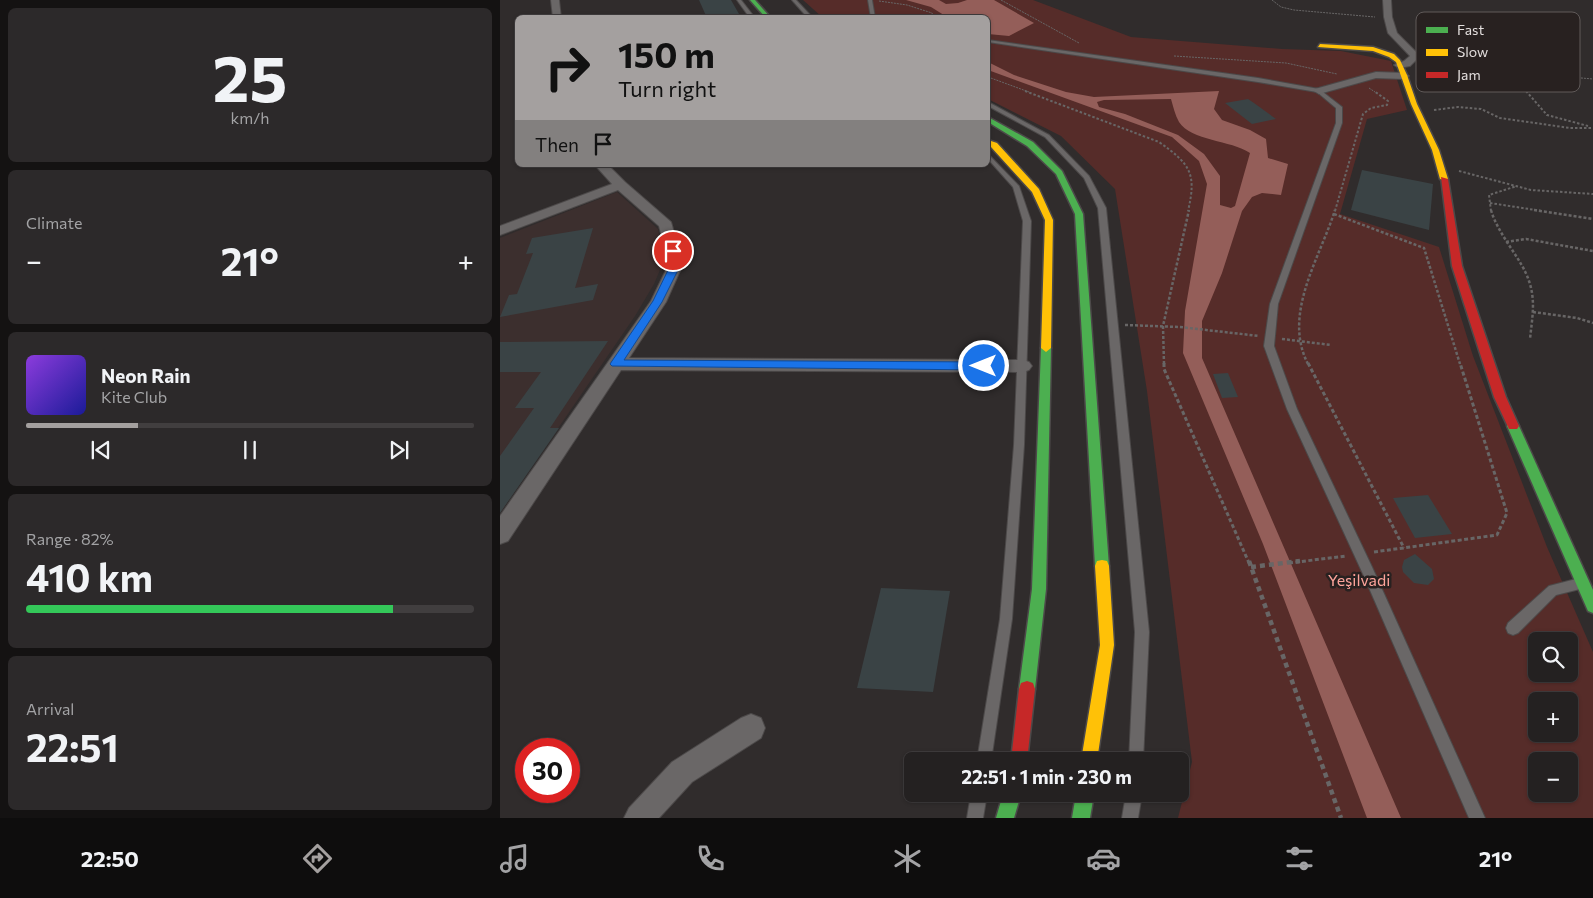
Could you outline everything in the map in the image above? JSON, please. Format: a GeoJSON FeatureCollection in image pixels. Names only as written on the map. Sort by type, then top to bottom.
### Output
{"type":"FeatureCollection","features":[{"type":"Feature","properties":{"kind":"main road"},"geometry":{"type":"LineString","coordinates":[[752,0],[766,15]]}},
{"type":"Feature","properties":{"kind":"main road"},"geometry":{"type":"LineString","coordinates":[[1320,46],[1369,48],[1383,52],[1398,61],[1442,167],[1458,266],[1500,397],[1593,606]]}},
{"type":"Feature","properties":{"kind":"main road"},"geometry":{"type":"LineString","coordinates":[[990,120],[1030,144],[1059,173],[1079,214],[1107,645],[1090,752]]}},
{"type":"Feature","properties":{"kind":"main road"},"geometry":{"type":"LineString","coordinates":[[990,143],[994,145],[1036,191],[1049,220],[1038,589],[1020,752]]}},
{"type":"Feature","properties":{"kind":"main road"},"geometry":{"type":"LineString","coordinates":[[1005,818],[1010,802]]}},
{"type":"Feature","properties":{"kind":"main road"},"geometry":{"type":"LineString","coordinates":[[1081,818],[1084,802]]}},
{"type":"Feature","properties":{"kind":"street"},"geometry":{"type":"LineString","coordinates":[[555,0],[557,15]]}},
{"type":"Feature","properties":{"kind":"street"},"geometry":{"type":"LineString","coordinates":[[1319,91],[1401,70],[1415,56],[1412,50],[1393,35],[1388,18],[1387,0]]}},
{"type":"Feature","properties":{"kind":"street"},"geometry":{"type":"LineString","coordinates":[[500,534],[658,302],[676,264],[666,226],[603,167]]}},
{"type":"Feature","properties":{"kind":"street"},"geometry":{"type":"LineString","coordinates":[[500,231],[620,184]]}},
{"type":"Feature","properties":{"kind":"street"},"geometry":{"type":"LineString","coordinates":[[616,364],[1023,366]]}},
{"type":"Feature","properties":{"kind":"street"},"geometry":{"type":"LineString","coordinates":[[639,818],[682,772],[750,728]]}},
{"type":"Feature","properties":{"kind":"lane"},"geometry":{"type":"LineString","coordinates":[[739,0],[751,15]]}},
{"type":"Feature","properties":{"kind":"lane"},"geometry":{"type":"LineString","coordinates":[[794,0],[808,15]]}},
{"type":"Feature","properties":{"kind":"lane"},"geometry":{"type":"LineString","coordinates":[[871,0],[873,15]]}},
{"type":"Feature","properties":{"kind":"lane"},"geometry":{"type":"LineString","coordinates":[[990,42],[1258,80],[1319,91],[1339,107],[1339,124],[1274,304],[1269,346],[1292,410],[1360,554],[1477,818]]}},
{"type":"Feature","properties":{"kind":"lane"},"geometry":{"type":"LineString","coordinates":[[990,105],[1046,136],[1088,177],[1102,208],[1142,632],[1136,752]]}},
{"type":"Feature","properties":{"kind":"lane"},"geometry":{"type":"LineString","coordinates":[[985,752],[1006,619],[1020,445],[1027,221],[1016,186],[990,158]]}},
{"type":"Feature","properties":{"kind":"lane"},"geometry":{"type":"LineString","coordinates":[[1513,628],[1552,590],[1583,583]]}},
{"type":"Feature","properties":{"kind":"lane"},"geometry":{"type":"LineString","coordinates":[[975,818],[978,802]]}},
{"type":"Feature","properties":{"kind":"lane"},"geometry":{"type":"LineString","coordinates":[[1130,818],[1133,802]]}},
{"type":"Feature","properties":{"kind":"path"},"geometry":{"type":"LineString","coordinates":[[871,0],[907,5],[932,13],[933,15]]}},
{"type":"Feature","properties":{"kind":"path"},"geometry":{"type":"LineString","coordinates":[[1001,0],[1081,44]]}},
{"type":"Feature","properties":{"kind":"path"},"geometry":{"type":"LineString","coordinates":[[1272,0],[1280,7],[1294,10],[1388,18]]}},
{"type":"Feature","properties":{"kind":"path"},"geometry":{"type":"LineString","coordinates":[[1169,55],[1286,63],[1327,70],[1358,80],[1388,100],[1387,105],[1371,108],[1363,114],[1334,214],[1306,283],[1299,326],[1300,341],[1304,354],[1404,548]]}},
{"type":"Feature","properties":{"kind":"path"},"geometry":{"type":"LineString","coordinates":[[1401,70],[1416,67]]}},
{"type":"Feature","properties":{"kind":"path"},"geometry":{"type":"LineString","coordinates":[[990,78],[1150,137],[1175,153],[1191,174],[1193,190],[1163,326],[1164,369],[1251,567],[1341,818]]}},
{"type":"Feature","properties":{"kind":"path"},"geometry":{"type":"LineString","coordinates":[[1580,78],[1593,79]]}},
{"type":"Feature","properties":{"kind":"path"},"geometry":{"type":"LineString","coordinates":[[1527,92],[1547,115],[1593,127]]}},
{"type":"Feature","properties":{"kind":"path"},"geometry":{"type":"LineString","coordinates":[[1417,110],[1458,107],[1481,109],[1500,118],[1570,128],[1593,127]]}},
{"type":"Feature","properties":{"kind":"path"},"geometry":{"type":"LineString","coordinates":[[1442,167],[1531,190],[1593,194]]}},
{"type":"Feature","properties":{"kind":"path"},"geometry":{"type":"LineString","coordinates":[[1517,186],[1489,195],[1491,212],[1506,242],[1529,280],[1534,303],[1530,339]]}},
{"type":"Feature","properties":{"kind":"path"},"geometry":{"type":"LineString","coordinates":[[1490,203],[1593,219]]}},
{"type":"Feature","properties":{"kind":"path"},"geometry":{"type":"LineString","coordinates":[[1251,567],[1302,562],[1496,535],[1507,513],[1424,248],[1334,214]]}},
{"type":"Feature","properties":{"kind":"path"},"geometry":{"type":"LineString","coordinates":[[1506,242],[1526,239],[1593,251]]}},
{"type":"Feature","properties":{"kind":"path"},"geometry":{"type":"LineString","coordinates":[[1533,312],[1577,318],[1593,323]]}},
{"type":"Feature","properties":{"kind":"path"},"geometry":{"type":"LineString","coordinates":[[1114,325],[1203,329]]}},
{"type":"Feature","properties":{"kind":"shaded area"},"geometry":{"type":"Polygon","coordinates":[[[906,0],[939,0],[946,4],[967,0],[994,0],[1034,23],[1009,36],[990,34],[990,15],[944,15],[931,7],[906,0]]]}},
{"type":"Feature","properties":{"kind":"shaded area"},"geometry":{"type":"Polygon","coordinates":[[[990,63],[1014,75],[1066,92],[1094,97],[1219,91],[1214,109],[1222,120],[1250,130],[1266,139],[1268,158],[1288,164],[1281,195],[1262,193],[1252,197],[1242,211],[1222,273],[1202,321],[1202,358],[1401,818],[1367,818],[1263,544],[1183,353],[1185,311],[1207,184],[1199,161],[1172,137],[990,71],[990,63]],[[1171,99],[1104,100],[1097,102],[1099,107],[1125,114],[1178,135],[1204,154],[1220,176],[1220,205],[1231,208],[1235,206],[1250,153],[1233,145],[1192,133],[1179,122],[1171,99]]]}},
{"type":"Feature","properties":{"kind":"shaded area"},"geometry":{"type":"Polygon","coordinates":[[[617,192],[658,229],[665,258],[654,284],[635,316],[500,513],[500,238],[617,192]]]}},
{"type":"Feature","properties":{"kind":"green space","name":"Yeşilvadi"},"geometry":{"type":"Polygon","coordinates":[[[803,0],[1033,0],[1131,37],[1282,49],[1341,51],[1391,61],[1407,110],[1367,119],[1340,214],[1439,247],[1473,356],[1547,547],[1593,652],[1593,818],[1178,818],[1182,802],[1189,802],[1189,774],[1192,762],[1147,391],[1115,189],[1061,136],[990,100],[990,15],[820,15],[803,0]]]}},
{"type":"Feature","properties":{"kind":"building"},"geometry":{"type":"Polygon","coordinates":[[[699,0],[731,0],[739,14],[731,15],[706,15],[699,0]]]}},
{"type":"Feature","properties":{"kind":"building"},"geometry":{"type":"Polygon","coordinates":[[[1248,99],[1276,119],[1252,124],[1225,103],[1248,99]]]}},
{"type":"Feature","properties":{"kind":"building"},"geometry":{"type":"Polygon","coordinates":[[[1362,170],[1433,184],[1429,230],[1351,210],[1362,170]]]}},
{"type":"Feature","properties":{"kind":"building"},"geometry":{"type":"Polygon","coordinates":[[[593,228],[575,288],[598,284],[593,300],[500,317],[509,295],[517,294],[533,253],[526,254],[532,238],[593,228]]]}},
{"type":"Feature","properties":{"kind":"building"},"geometry":{"type":"Polygon","coordinates":[[[608,341],[550,428],[559,428],[500,513],[500,456],[534,408],[515,408],[541,372],[500,372],[500,342],[608,341]]]}},
{"type":"Feature","properties":{"kind":"building"},"geometry":{"type":"Polygon","coordinates":[[[1228,373],[1238,397],[1222,398],[1213,374],[1228,373]]]}},
{"type":"Feature","properties":{"kind":"building"},"geometry":{"type":"Polygon","coordinates":[[[1428,495],[1452,534],[1415,538],[1393,498],[1428,495]]]}},
{"type":"Feature","properties":{"kind":"building"},"geometry":{"type":"Polygon","coordinates":[[[1415,554],[1432,569],[1434,579],[1428,585],[1414,583],[1403,572],[1404,560],[1415,554]]]}},
{"type":"Feature","properties":{"kind":"building"},"geometry":{"type":"Polygon","coordinates":[[[881,588],[950,591],[933,692],[857,688],[881,588]]]}},
{"type":"Feature","properties":{"kind":"traffic: fast"},"geometry":{"type":"LineString","coordinates":[[752,0],[766,15]]}},
{"type":"Feature","properties":{"kind":"traffic: fast"},"geometry":{"type":"LineString","coordinates":[[990,120],[1030,144],[1059,173],[1079,214],[1102,566]]}},
{"type":"Feature","properties":{"kind":"traffic: fast"},"geometry":{"type":"LineString","coordinates":[[1027,689],[1039,589],[1046,348]]}},
{"type":"Feature","properties":{"kind":"traffic: fast"},"geometry":{"type":"LineString","coordinates":[[1513,426],[1593,606]]}},
{"type":"Feature","properties":{"kind":"traffic: fast"},"geometry":{"type":"LineString","coordinates":[[1005,818],[1010,802]]}},
{"type":"Feature","properties":{"kind":"traffic: fast"},"geometry":{"type":"LineString","coordinates":[[1081,818],[1084,802]]}},
{"type":"Feature","properties":{"kind":"traffic: slow"},"geometry":{"type":"LineString","coordinates":[[1320,46],[1373,49],[1383,52],[1398,61],[1414,104],[1435,150],[1444,179]]}},
{"type":"Feature","properties":{"kind":"traffic: slow"},"geometry":{"type":"LineString","coordinates":[[990,143],[994,145],[1036,191],[1049,220],[1046,348]]}},
{"type":"Feature","properties":{"kind":"traffic: slow"},"geometry":{"type":"LineString","coordinates":[[1090,752],[1107,645],[1102,566]]}},
{"type":"Feature","properties":{"kind":"traffic: jam"},"geometry":{"type":"LineString","coordinates":[[1444,179],[1457,266],[1500,397],[1513,426]]}},
{"type":"Feature","properties":{"kind":"traffic: jam"},"geometry":{"type":"LineString","coordinates":[[1020,752],[1027,689]]}},
{"type":"Feature","properties":{"kind":"route"},"geometry":{"type":"LineString","coordinates":[[673,251],[676,264],[658,302],[616,364],[984,366]]}}]}
